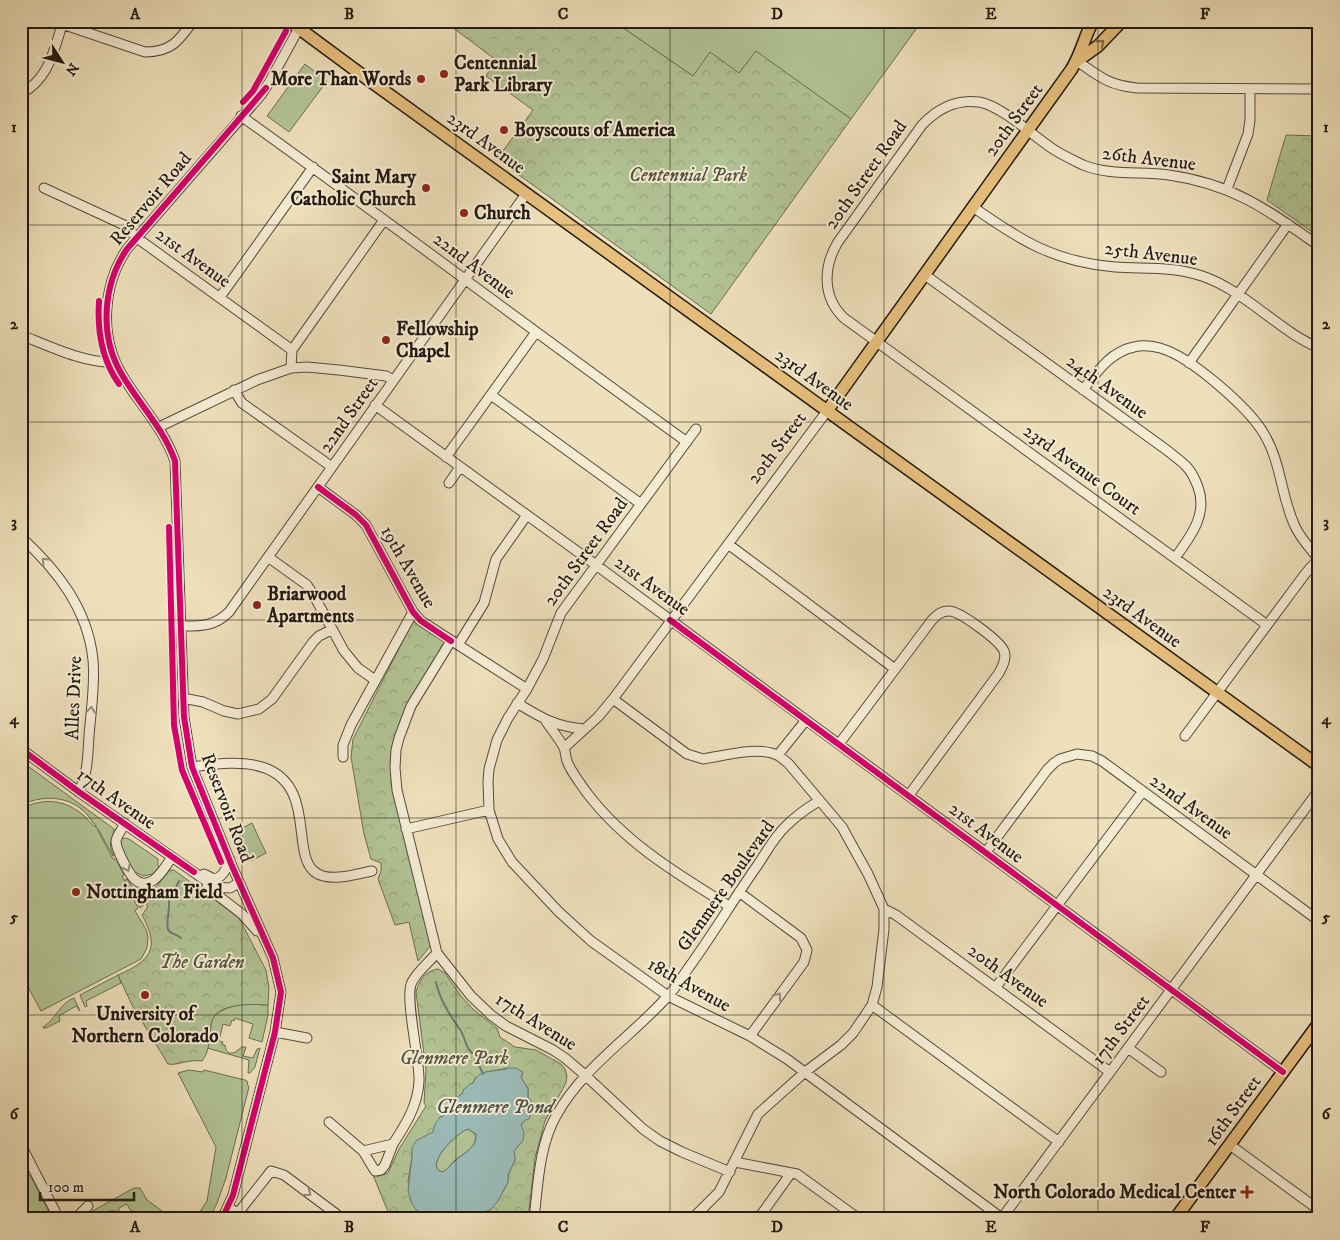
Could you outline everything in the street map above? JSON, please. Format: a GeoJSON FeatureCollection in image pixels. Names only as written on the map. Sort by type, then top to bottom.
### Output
{"type":"FeatureCollection","features":[{"type":"Feature","properties":{"kind":"main road","name":"23rd Avenue"},"geometry":{"type":"LineString","coordinates":[[289,21],[303,25],[526,194],[1319,766]]}},
{"type":"Feature","properties":{"kind":"main road","name":"20th Street"},"geometry":{"type":"LineString","coordinates":[[827,411],[1077,61],[1093,21]]}},
{"type":"Feature","properties":{"kind":"main road","name":"20th Street"},"geometry":{"type":"LineString","coordinates":[[1077,61],[1098,46],[1122,21]]}},
{"type":"Feature","properties":{"kind":"main road","name":"16th Street"},"geometry":{"type":"LineString","coordinates":[[1175,1219],[1283,1072],[1315,1037],[1319,1023]]}},
{"type":"Feature","properties":{"kind":"street"},"geometry":{"type":"LineString","coordinates":[[53,21],[145,52],[164,50],[172,46],[180,39],[193,21]]}},
{"type":"Feature","properties":{"kind":"street"},"geometry":{"type":"LineString","coordinates":[[21,94],[37,83],[45,74],[62,25]]}},
{"type":"Feature","properties":{"kind":"street","name":"Reservoir Road"},"geometry":{"type":"LineString","coordinates":[[228,1207],[233,1195],[276,1032],[281,992],[273,958],[239,883],[192,767],[185,728],[175,461],[159,427],[125,380],[115,362],[108,334],[107,304],[108,292],[121,258],[266,88],[303,25]]}},
{"type":"Feature","properties":{"kind":"street"},"geometry":{"type":"LineString","coordinates":[[1077,61],[1108,82],[1119,86],[1137,88],[1319,89]]}},
{"type":"Feature","properties":{"kind":"street"},"geometry":{"type":"LineString","coordinates":[[1227,189],[1248,134],[1250,89]]}},
{"type":"Feature","properties":{"kind":"street","name":"20th Street Road"},"geometry":{"type":"LineString","coordinates":[[877,342],[840,314],[829,294],[827,274],[831,253],[880,183],[922,125],[932,114],[947,106],[964,101],[985,104],[997,109],[1028,131]]}},
{"type":"Feature","properties":{"kind":"street","name":"22nd Avenue"},"geometry":{"type":"LineString","coordinates":[[241,116],[686,442]]}},
{"type":"Feature","properties":{"kind":"street","name":"26th Avenue"},"geometry":{"type":"LineString","coordinates":[[1028,131],[1061,154],[1098,170],[1169,175],[1198,180],[1227,189],[1265,208],[1319,246]]}},
{"type":"Feature","properties":{"kind":"street"},"geometry":{"type":"LineString","coordinates":[[220,297],[313,168]]}},
{"type":"Feature","properties":{"kind":"street","name":"21st Avenue"},"geometry":{"type":"LineString","coordinates":[[44,188],[124,225],[137,238],[292,350]]}},
{"type":"Feature","properties":{"kind":"street","name":"22nd Street"},"geometry":{"type":"LineString","coordinates":[[180,626],[207,625],[222,618],[268,557],[526,194]]}},
{"type":"Feature","properties":{"kind":"street","name":"25th Avenue"},"geometry":{"type":"LineString","coordinates":[[973,207],[1008,233],[1053,254],[1081,262],[1108,266],[1167,269],[1194,273],[1212,280],[1238,294],[1291,332],[1319,348]]}},
{"type":"Feature","properties":{"kind":"street"},"geometry":{"type":"LineString","coordinates":[[291,368],[292,350],[384,220]]}},
{"type":"Feature","properties":{"kind":"street"},"geometry":{"type":"LineString","coordinates":[[1189,363],[1288,224]]}},
{"type":"Feature","properties":{"kind":"street","name":"24th Avenue"},"geometry":{"type":"LineString","coordinates":[[925,275],[1186,466],[1195,479],[1200,493],[1200,514],[1191,536],[1175,558]]}},
{"type":"Feature","properties":{"kind":"street"},"geometry":{"type":"LineString","coordinates":[[446,457],[536,332]]}},
{"type":"Feature","properties":{"kind":"street"},"geometry":{"type":"LineString","coordinates":[[21,335],[73,355],[103,363],[115,362]]}},
{"type":"Feature","properties":{"kind":"street","name":"23rd Avenue Court"},"geometry":{"type":"LineString","coordinates":[[877,342],[1267,625]]}},
{"type":"Feature","properties":{"kind":"street"},"geometry":{"type":"LineString","coordinates":[[1083,390],[1104,363],[1133,347],[1149,346],[1162,348],[1189,363],[1240,403],[1260,428],[1270,445],[1294,524],[1302,539],[1318,558],[1185,736]]}},
{"type":"Feature","properties":{"kind":"street"},"geometry":{"type":"LineString","coordinates":[[159,427],[234,390],[291,368],[307,367],[339,370],[386,376],[393,380]]}},
{"type":"Feature","properties":{"kind":"street"},"geometry":{"type":"LineString","coordinates":[[234,390],[242,403],[332,467]]}},
{"type":"Feature","properties":{"kind":"street"},"geometry":{"type":"LineString","coordinates":[[492,395],[641,504]]}},
{"type":"Feature","properties":{"kind":"street","name":"21st Avenue"},"geometry":{"type":"LineString","coordinates":[[375,405],[596,565],[1283,1072]]}},
{"type":"Feature","properties":{"kind":"street","name":"20th Street"},"geometry":{"type":"LineString","coordinates":[[564,748],[598,717],[827,411]]}},
{"type":"Feature","properties":{"kind":"street","name":"20th Street Road"},"geometry":{"type":"LineString","coordinates":[[517,703],[543,659],[561,614],[696,429]]}},
{"type":"Feature","properties":{"kind":"street"},"geometry":{"type":"LineString","coordinates":[[449,483],[460,467]]}},
{"type":"Feature","properties":{"kind":"street","name":"19th Avenue"},"geometry":{"type":"LineString","coordinates":[[318,487],[356,515],[366,525],[413,612],[421,621],[527,688]]}},
{"type":"Feature","properties":{"kind":"street","name":"17th Avenue"},"geometry":{"type":"LineString","coordinates":[[527,515],[496,559],[484,603],[410,706],[399,738],[395,768],[397,790],[437,953],[471,996],[491,1015],[506,1026],[553,1050],[586,1075],[643,1129],[660,1141],[682,1152],[730,1172]]}},
{"type":"Feature","properties":{"kind":"street","name":"Alles Drive"},"geometry":{"type":"LineString","coordinates":[[21,537],[53,570],[71,595],[83,619],[91,648],[93,692],[88,755],[86,777],[79,792]]}},
{"type":"Feature","properties":{"kind":"street"},"geometry":{"type":"LineString","coordinates":[[728,544],[895,669]]}},
{"type":"Feature","properties":{"kind":"street"},"geometry":{"type":"LineString","coordinates":[[268,557],[306,585],[313,594],[331,630],[353,663],[375,680]]}},
{"type":"Feature","properties":{"kind":"street"},"geometry":{"type":"LineString","coordinates":[[839,744],[932,620],[939,613],[949,611],[958,613],[997,642],[1004,650],[1004,662],[909,795]]}},
{"type":"Feature","properties":{"kind":"street"},"geometry":{"type":"LineString","coordinates":[[343,757],[346,735],[413,612]]}},
{"type":"Feature","properties":{"kind":"street"},"geometry":{"type":"LineString","coordinates":[[184,698],[203,702],[224,711],[238,714],[259,709],[272,699],[319,636],[331,630]]}},
{"type":"Feature","properties":{"kind":"street"},"geometry":{"type":"LineString","coordinates":[[612,699],[696,758],[704,759],[755,751],[765,751],[778,755],[788,763],[842,827],[868,874],[884,910],[880,968],[872,1005],[859,1025],[841,1045],[805,1072],[758,1114],[719,1192],[692,1219]]}},
{"type":"Feature","properties":{"kind":"street"},"geometry":{"type":"LineString","coordinates":[[517,703],[546,721],[566,727],[583,729]]}},
{"type":"Feature","properties":{"kind":"street","name":"18th Avenue"},"geometry":{"type":"LineString","coordinates":[[517,703],[502,729],[493,753],[488,781],[489,810],[501,846],[528,881],[558,912],[591,941],[668,996],[750,1036],[805,1072],[1003,1219]]}},
{"type":"Feature","properties":{"kind":"street"},"geometry":{"type":"LineString","coordinates":[[778,755],[806,720]]}},
{"type":"Feature","properties":{"kind":"street"},"geometry":{"type":"LineString","coordinates":[[546,721],[564,748],[568,762],[587,793],[611,820],[669,869],[729,906]]}},
{"type":"Feature","properties":{"kind":"street","name":"17th Avenue"},"geometry":{"type":"LineString","coordinates":[[21,749],[215,887],[230,888],[239,883]]}},
{"type":"Feature","properties":{"kind":"street","name":"22nd Avenue"},"geometry":{"type":"LineString","coordinates":[[986,852],[1046,770],[1067,756],[1084,754],[1102,761],[1319,921]]}},
{"type":"Feature","properties":{"kind":"street"},"geometry":{"type":"LineString","coordinates":[[192,767],[247,764],[265,768],[285,782],[298,802],[305,856],[314,871],[324,876],[337,878],[372,871]]}},
{"type":"Feature","properties":{"kind":"street","name":"17th Street"},"geometry":{"type":"LineString","coordinates":[[1003,1219],[1319,790]]}},
{"type":"Feature","properties":{"kind":"street"},"geometry":{"type":"LineString","coordinates":[[996,987],[1143,791]]}},
{"type":"Feature","properties":{"kind":"street","name":"Glenmere Boulevard"},"geometry":{"type":"LineString","coordinates":[[534,1219],[546,1141],[555,1117],[566,1100],[586,1075],[668,996],[698,956],[729,906],[781,831],[792,820],[819,801]]}},
{"type":"Feature","properties":{"kind":"street"},"geometry":{"type":"LineString","coordinates":[[406,829],[489,810]]}},
{"type":"Feature","properties":{"kind":"street","name":"17th Avenue"},"geometry":{"type":"LineString","coordinates":[[125,824],[117,838],[117,849],[135,880],[144,883],[154,880],[172,857]]}},
{"type":"Feature","properties":{"kind":"street"},"geometry":{"type":"LineString","coordinates":[[194,872],[218,878],[223,874],[230,860]]}},
{"type":"Feature","properties":{"kind":"street"},"geometry":{"type":"LineString","coordinates":[[194,872],[201,882],[245,917],[264,940]]}},
{"type":"Feature","properties":{"kind":"street"},"geometry":{"type":"LineString","coordinates":[[739,892],[802,938],[807,950],[804,962],[750,1036]]}},
{"type":"Feature","properties":{"kind":"street","name":"20th Avenue"},"geometry":{"type":"LineString","coordinates":[[884,910],[896,914],[1110,1072]]}},
{"type":"Feature","properties":{"kind":"street"},"geometry":{"type":"LineString","coordinates":[[329,1122],[363,1151],[376,1171],[381,1170],[385,1165],[393,1144],[413,1111],[419,1081],[419,1062],[410,987],[412,981],[437,953]]}},
{"type":"Feature","properties":{"kind":"street"},"geometry":{"type":"LineString","coordinates":[[872,1005],[1059,1142]]}},
{"type":"Feature","properties":{"kind":"street"},"geometry":{"type":"LineString","coordinates":[[276,1032],[307,1038]]}},
{"type":"Feature","properties":{"kind":"street"},"geometry":{"type":"LineString","coordinates":[[1128,1048],[1161,1072]]}},
{"type":"Feature","properties":{"kind":"street"},"geometry":{"type":"LineString","coordinates":[[363,1151],[393,1144]]}},
{"type":"Feature","properties":{"kind":"street"},"geometry":{"type":"LineString","coordinates":[[21,1145],[59,1219]]}},
{"type":"Feature","properties":{"kind":"street"},"geometry":{"type":"LineString","coordinates":[[1230,1145],[1319,1210]]}},
{"type":"Feature","properties":{"kind":"street"},"geometry":{"type":"LineString","coordinates":[[735,1162],[791,1172],[807,1180],[859,1219]]}},
{"type":"Feature","properties":{"kind":"street"},"geometry":{"type":"LineString","coordinates":[[222,1219],[228,1207],[241,1216],[271,1171],[284,1175],[343,1219]]}},
{"type":"Feature","properties":{"kind":"street"},"geometry":{"type":"LineString","coordinates":[[758,1219],[791,1172]]}},
{"type":"Feature","properties":{"kind":"street"},"geometry":{"type":"LineString","coordinates":[[79,1219],[80,1214],[88,1206]]}},
{"type":"Feature","properties":{"kind":"green space","name":"Centennial Park"},"geometry":{"type":"Polygon","coordinates":[[[444,21],[613,21],[693,76],[710,52],[739,73],[756,51],[851,119],[711,314],[497,159],[533,110],[486,76],[496,60],[444,21]]]}},
{"type":"Feature","properties":{"kind":"green space"},"geometry":{"type":"Polygon","coordinates":[[[613,21],[922,21],[851,119],[756,52],[739,73],[693,76],[613,21]]]}},
{"type":"Feature","properties":{"kind":"green space"},"geometry":{"type":"Polygon","coordinates":[[[305,64],[327,81],[289,132],[267,116],[305,64]]]}},
{"type":"Feature","properties":{"kind":"green space"},"geometry":{"type":"Polygon","coordinates":[[[1286,135],[1319,136],[1319,237],[1267,200],[1286,135]]]}},
{"type":"Feature","properties":{"kind":"green space"},"geometry":{"type":"Polygon","coordinates":[[[413,621],[447,642],[406,708],[400,723],[393,753],[432,944],[418,961],[409,922],[395,925],[378,879],[381,863],[371,859],[364,834],[351,757],[353,739],[413,621]]]}},
{"type":"Feature","properties":{"kind":"green space","name":"Nottingham Field"},"geometry":{"type":"Polygon","coordinates":[[[21,761],[114,829],[110,843],[113,856],[97,829],[124,875],[122,876],[138,908],[135,911],[146,929],[148,937],[147,948],[141,959],[41,1011],[21,974],[21,811],[26,809],[22,808],[38,803],[61,803],[76,810],[97,828],[87,814],[79,807],[61,799],[41,799],[21,805],[21,761]]]}},
{"type":"Feature","properties":{"kind":"green space"},"geometry":{"type":"Polygon","coordinates":[[[252,823],[266,853],[251,861],[237,831],[252,823]]]}},
{"type":"Feature","properties":{"kind":"green space"},"geometry":{"type":"Polygon","coordinates":[[[125,838],[158,859],[159,867],[153,874],[143,876],[133,871],[120,845],[121,839],[125,838]]]}},
{"type":"Feature","properties":{"kind":"green space","name":"The Garden"},"geometry":{"type":"Polygon","coordinates":[[[170,870],[174,870],[239,918],[266,970],[269,988],[268,1005],[235,1006],[226,1008],[213,1017],[208,1049],[202,1061],[168,1064],[132,1005],[118,975],[145,959],[149,952],[151,937],[142,915],[147,908],[147,892],[155,888],[170,870]]]}},
{"type":"Feature","properties":{"kind":"green space"},"geometry":{"type":"Polygon","coordinates":[[[127,879],[134,890],[143,893],[144,905],[140,908],[125,880],[127,879]]]}},
{"type":"Feature","properties":{"kind":"green space","name":"Glenmere Park"},"geometry":{"type":"Polygon","coordinates":[[[438,969],[445,973],[461,996],[474,1010],[497,1028],[500,1037],[515,1047],[536,1050],[561,1064],[565,1069],[566,1083],[545,1121],[535,1158],[528,1219],[436,1219],[391,1219],[373,1175],[379,1176],[388,1173],[399,1149],[426,1106],[424,1103],[426,1070],[416,992],[423,977],[438,969]],[[508,1068],[486,1072],[475,1078],[473,1083],[452,1101],[445,1110],[445,1114],[440,1117],[433,1132],[412,1151],[408,1182],[419,1213],[436,1219],[478,1214],[498,1201],[508,1182],[508,1175],[515,1160],[514,1151],[519,1145],[521,1126],[532,1104],[528,1098],[528,1089],[521,1077],[523,1072],[508,1068]]]}},
{"type":"Feature","properties":{"kind":"green space"},"geometry":{"type":"Polygon","coordinates":[[[118,975],[121,983],[86,1001],[87,1006],[85,1007],[80,995],[118,975]]]}},
{"type":"Feature","properties":{"kind":"green space"},"geometry":{"type":"Polygon","coordinates":[[[74,998],[80,1011],[76,1006],[59,1016],[60,1021],[43,1028],[65,1003],[74,998]]]}},
{"type":"Feature","properties":{"kind":"green space"},"geometry":{"type":"Polygon","coordinates":[[[243,1004],[268,1005],[268,1015],[262,1042],[249,1038],[253,1024],[235,1018],[230,1026],[223,1024],[219,1041],[223,1042],[222,1045],[225,1045],[229,1053],[234,1053],[242,1047],[246,1047],[243,1056],[253,1058],[257,1049],[260,1048],[255,1067],[250,1073],[248,1073],[249,1060],[207,1048],[212,1019],[223,1010],[243,1004]]]}},
{"type":"Feature","properties":{"kind":"green space"},"geometry":{"type":"Polygon","coordinates":[[[189,1070],[203,1072],[204,1070],[245,1080],[248,1082],[249,1087],[226,1178],[209,1219],[192,1219],[191,1217],[196,1218],[207,1201],[216,1147],[178,1073],[189,1070]]]}},
{"type":"Feature","properties":{"kind":"green space"},"geometry":{"type":"Polygon","coordinates":[[[468,1129],[475,1134],[472,1147],[446,1170],[442,1172],[437,1169],[439,1157],[444,1149],[463,1131],[468,1129]]]}},
{"type":"Feature","properties":{"kind":"green space"},"geometry":{"type":"Polygon","coordinates":[[[30,1175],[50,1214],[50,1219],[23,1219],[21,1216],[21,1179],[30,1175]]]}},
{"type":"Feature","properties":{"kind":"green space"},"geometry":{"type":"Polygon","coordinates":[[[134,1188],[140,1188],[147,1200],[173,1219],[155,1219],[145,1212],[142,1215],[130,1210],[127,1204],[119,1208],[119,1212],[87,1214],[134,1188]]]}},
{"type":"Feature","properties":{"kind":"water","name":"Glenmere Pond"},"geometry":{"type":"Polygon","coordinates":[[[516,1068],[523,1072],[521,1077],[528,1089],[528,1098],[531,1100],[533,1109],[529,1119],[525,1120],[521,1125],[524,1132],[523,1140],[514,1151],[515,1160],[508,1175],[508,1182],[498,1201],[490,1210],[478,1214],[436,1219],[419,1213],[412,1204],[408,1190],[412,1147],[417,1140],[433,1132],[435,1124],[445,1114],[445,1110],[452,1101],[463,1093],[463,1090],[473,1083],[476,1078],[489,1071],[516,1068]],[[468,1129],[450,1142],[439,1157],[437,1169],[442,1172],[444,1171],[469,1150],[475,1143],[476,1134],[468,1129]]]}},
{"type":"Feature","properties":{"kind":"waterway"},"geometry":{"type":"LineString","coordinates":[[179,881],[174,891],[168,896],[167,926],[170,932],[181,938]]}},
{"type":"Feature","properties":{"kind":"waterway"},"geometry":{"type":"LineString","coordinates":[[436,982],[445,1006],[472,1053]]}},
{"type":"Feature","properties":{"kind":"waterway"},"geometry":{"type":"LineString","coordinates":[[479,1065],[483,1074]]}},
{"type":"Feature","properties":{"kind":"cycle path"},"geometry":{"type":"LineString","coordinates":[[243,102],[253,91],[286,31]]}},
{"type":"Feature","properties":{"kind":"cycle path"},"geometry":{"type":"LineString","coordinates":[[222,1219],[233,1195],[275,1032],[281,992],[273,958],[232,866],[192,767],[184,717],[175,461],[164,437],[121,373],[114,358],[109,343],[107,310],[113,278],[127,249],[266,88]]}},
{"type":"Feature","properties":{"kind":"cycle path"},"geometry":{"type":"LineString","coordinates":[[99,301],[102,345],[108,365],[119,384]]}},
{"type":"Feature","properties":{"kind":"cycle path"},"geometry":{"type":"LineString","coordinates":[[318,487],[356,515],[366,525],[413,612],[421,621],[451,641]]}},
{"type":"Feature","properties":{"kind":"cycle path"},"geometry":{"type":"LineString","coordinates":[[169,527],[174,725],[182,770],[221,862]]}},
{"type":"Feature","properties":{"kind":"cycle path"},"geometry":{"type":"LineString","coordinates":[[670,620],[1283,1072]]}},
{"type":"Feature","properties":{"kind":"cycle path"},"geometry":{"type":"LineString","coordinates":[[21,749],[194,872]]}},
{"type":"Feature","properties":{"kind":"place","name":"Centennial Park Library"},"geometry":{"type":"Point","coordinates":[444,74]}},
{"type":"Feature","properties":{"kind":"place","name":"More Than Words"},"geometry":{"type":"Point","coordinates":[421,79]}},
{"type":"Feature","properties":{"kind":"place","name":"Boyscouts of America"},"geometry":{"type":"Point","coordinates":[504,130]}},
{"type":"Feature","properties":{"kind":"place","name":"Saint Mary Catholic Church"},"geometry":{"type":"Point","coordinates":[426,188]}},
{"type":"Feature","properties":{"kind":"place","name":"Church"},"geometry":{"type":"Point","coordinates":[464,213]}},
{"type":"Feature","properties":{"kind":"place","name":"Fellowship Chapel"},"geometry":{"type":"Point","coordinates":[386,340]}},
{"type":"Feature","properties":{"kind":"place","name":"Briarwood Apartments"},"geometry":{"type":"Point","coordinates":[257,605]}},
{"type":"Feature","properties":{"kind":"place","name":"Nottingham Field"},"geometry":{"type":"Point","coordinates":[76,892]}},
{"type":"Feature","properties":{"kind":"place","name":"University of Northern Colorado"},"geometry":{"type":"Point","coordinates":[145,995]}},
{"type":"Feature","properties":{"kind":"place","name":"North Colorado Medical Center"},"geometry":{"type":"Point","coordinates":[1247,1192]}}]}
